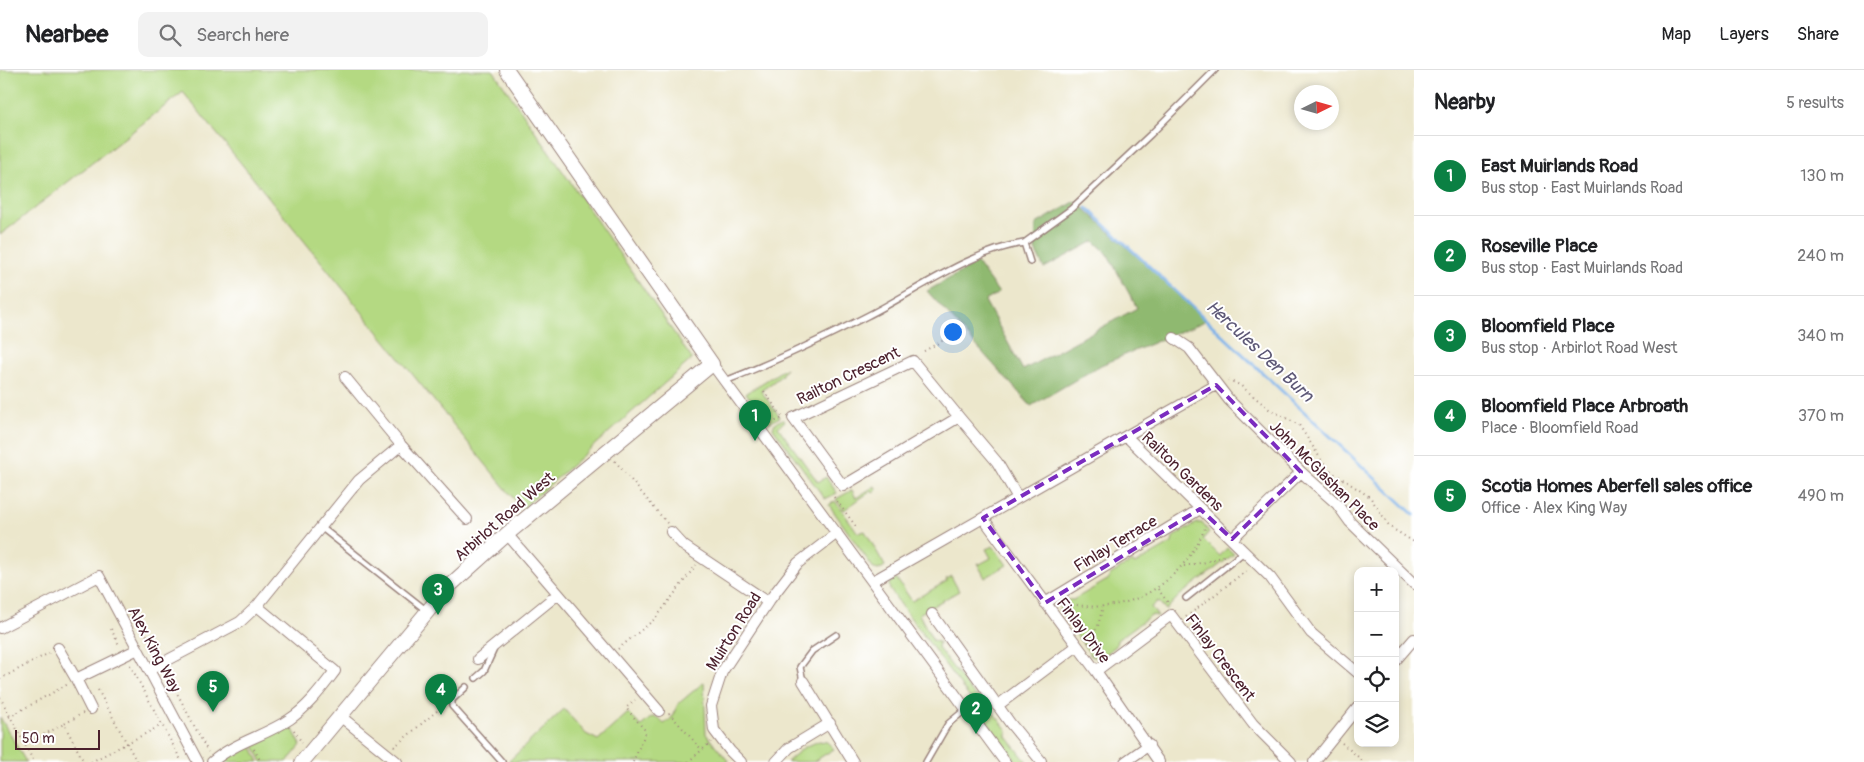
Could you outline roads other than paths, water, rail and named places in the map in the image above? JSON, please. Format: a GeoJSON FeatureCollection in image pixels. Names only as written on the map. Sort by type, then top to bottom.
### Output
{"type":"FeatureCollection","features":[{"type":"Feature","properties":{"kind":"main road"},"geometry":{"type":"LineString","coordinates":[[507,70],[712,364]]}},
{"type":"Feature","properties":{"kind":"main road","name":"Arbirlot Road West"},"geometry":{"type":"LineString","coordinates":[[306,757],[447,588],[507,534],[712,364]]}},
{"type":"Feature","properties":{"kind":"street","name":"John McGlashan Place"},"geometry":{"type":"LineString","coordinates":[[1174,338],[1189,348],[1216,384],[1301,472],[1337,504],[1350,522],[1414,584]]}},
{"type":"Feature","properties":{"kind":"street","name":"Railton Crescent"},"geometry":{"type":"LineString","coordinates":[[959,417],[842,486],[793,418],[913,361],[997,462],[1018,498]]}},
{"type":"Feature","properties":{"kind":"street"},"geometry":{"type":"LineString","coordinates":[[712,364],[1005,762]]}},
{"type":"Feature","properties":{"kind":"street"},"geometry":{"type":"LineString","coordinates":[[345,378],[467,519]]}},
{"type":"Feature","properties":{"kind":"street"},"geometry":{"type":"LineString","coordinates":[[1126,436],[1216,384]]}},
{"type":"Feature","properties":{"kind":"street","name":"Railton Gardens"},"geometry":{"type":"LineString","coordinates":[[873,581],[1126,436],[1270,577],[1311,634],[1354,670]]}},
{"type":"Feature","properties":{"kind":"street"},"geometry":{"type":"LineString","coordinates":[[149,670],[240,622],[257,606],[359,480],[401,445]]}},
{"type":"Feature","properties":{"kind":"street"},"geometry":{"type":"LineString","coordinates":[[1238,546],[1301,472]]}},
{"type":"Feature","properties":{"kind":"street","name":"Finlay Terrace"},"geometry":{"type":"LineString","coordinates":[[1045,603],[1200,509]]}},
{"type":"Feature","properties":{"kind":"street","name":"Finlay Drive"},"geometry":{"type":"LineString","coordinates":[[983,518],[1096,671],[1159,762]]}},
{"type":"Feature","properties":{"kind":"street"},"geometry":{"type":"LineString","coordinates":[[671,532],[684,546],[768,602]]}},
{"type":"Feature","properties":{"kind":"street","name":"Muirton Road"},"geometry":{"type":"LineString","coordinates":[[741,762],[714,730],[711,706],[722,672],[768,602],[798,564],[837,533]]}},
{"type":"Feature","properties":{"kind":"street"},"geometry":{"type":"LineString","coordinates":[[507,534],[659,712]]}},
{"type":"Feature","properties":{"kind":"street","name":"Alex King Way"},"geometry":{"type":"LineString","coordinates":[[0,628],[99,576],[198,762]]}},
{"type":"Feature","properties":{"kind":"street"},"geometry":{"type":"LineString","coordinates":[[478,658],[558,594]]}},
{"type":"Feature","properties":{"kind":"street"},"geometry":{"type":"LineString","coordinates":[[213,761],[228,748],[250,740],[289,720],[310,704],[335,671],[257,606]]}},
{"type":"Feature","properties":{"kind":"street"},"geometry":{"type":"LineString","coordinates":[[932,614],[997,706],[1041,761]]}},
{"type":"Feature","properties":{"kind":"street","name":"Finlay Crescent"},"geometry":{"type":"LineString","coordinates":[[1096,671],[1171,615],[1253,724],[1291,762]]}},
{"type":"Feature","properties":{"kind":"street"},"geometry":{"type":"LineString","coordinates":[[1398,657],[1414,639]]}},
{"type":"Feature","properties":{"kind":"street"},"geometry":{"type":"LineString","coordinates":[[58,648],[91,709]]}},
{"type":"Feature","properties":{"kind":"street"},"geometry":{"type":"LineString","coordinates":[[997,706],[1078,648]]}},
{"type":"Feature","properties":{"kind":"street"},"geometry":{"type":"LineString","coordinates":[[76,679],[138,649]]}},
{"type":"Feature","properties":{"kind":"street"},"geometry":{"type":"LineString","coordinates":[[803,681],[853,762]]}},
{"type":"Feature","properties":{"kind":"street"},"geometry":{"type":"LineString","coordinates":[[1314,762],[1354,712]]}},
{"type":"Feature","properties":{"kind":"street"},"geometry":{"type":"LineString","coordinates":[[340,716],[397,762]]}},
{"type":"Feature","properties":{"kind":"street"},"geometry":{"type":"LineString","coordinates":[[776,762],[789,748],[830,723]]}},
{"type":"Feature","properties":{"kind":"street"},"geometry":{"type":"LineString","coordinates":[[1125,762],[1149,745]]}},
{"type":"Feature","properties":{"kind":"lane"},"geometry":{"type":"LineString","coordinates":[[725,380],[867,316],[934,278],[1007,246],[1024,243],[1071,209],[1151,134],[1215,70]]}},
{"type":"Feature","properties":{"kind":"lane"},"geometry":{"type":"LineString","coordinates":[[1024,243],[1030,262]]}},
{"type":"Feature","properties":{"kind":"lane"},"geometry":{"type":"LineString","coordinates":[[322,528],[428,611]]}},
{"type":"Feature","properties":{"kind":"lane"},"geometry":{"type":"LineString","coordinates":[[1186,598],[1238,546]]}},
{"type":"Feature","properties":{"kind":"lane"},"geometry":{"type":"LineString","coordinates":[[803,681],[800,667],[804,658],[836,635]]}},
{"type":"Feature","properties":{"kind":"lane"},"geometry":{"type":"LineString","coordinates":[[476,678],[484,671],[496,644]]}},
{"type":"Feature","properties":{"kind":"lane"},"geometry":{"type":"LineString","coordinates":[[466,687],[454,697],[451,703],[502,762]]}},
{"type":"Feature","properties":{"kind":"lane"},"geometry":{"type":"LineString","coordinates":[[926,762],[948,724],[966,709]]}},
{"type":"Feature","properties":{"kind":"waterway","name":"Hercules Den Burn"},"geometry":{"type":"LineString","coordinates":[[1087,208],[1414,515]]}},
{"type":"Feature","properties":{"kind":"place","name":"East Muirlands Road"},"geometry":{"type":"Point","coordinates":[755,441]}},
{"type":"Feature","properties":{"kind":"place","name":"Bloomfield Place"},"geometry":{"type":"Point","coordinates":[438,615]}},
{"type":"Feature","properties":{"kind":"place","name":"Scotia Homes Aberfell sales office"},"geometry":{"type":"Point","coordinates":[213,712]}},
{"type":"Feature","properties":{"kind":"place","name":"Bloomfield Place Arbroath"},"geometry":{"type":"Point","coordinates":[441,715]}},
{"type":"Feature","properties":{"kind":"place","name":"Roseville Place"},"geometry":{"type":"Point","coordinates":[976,734]}}]}
